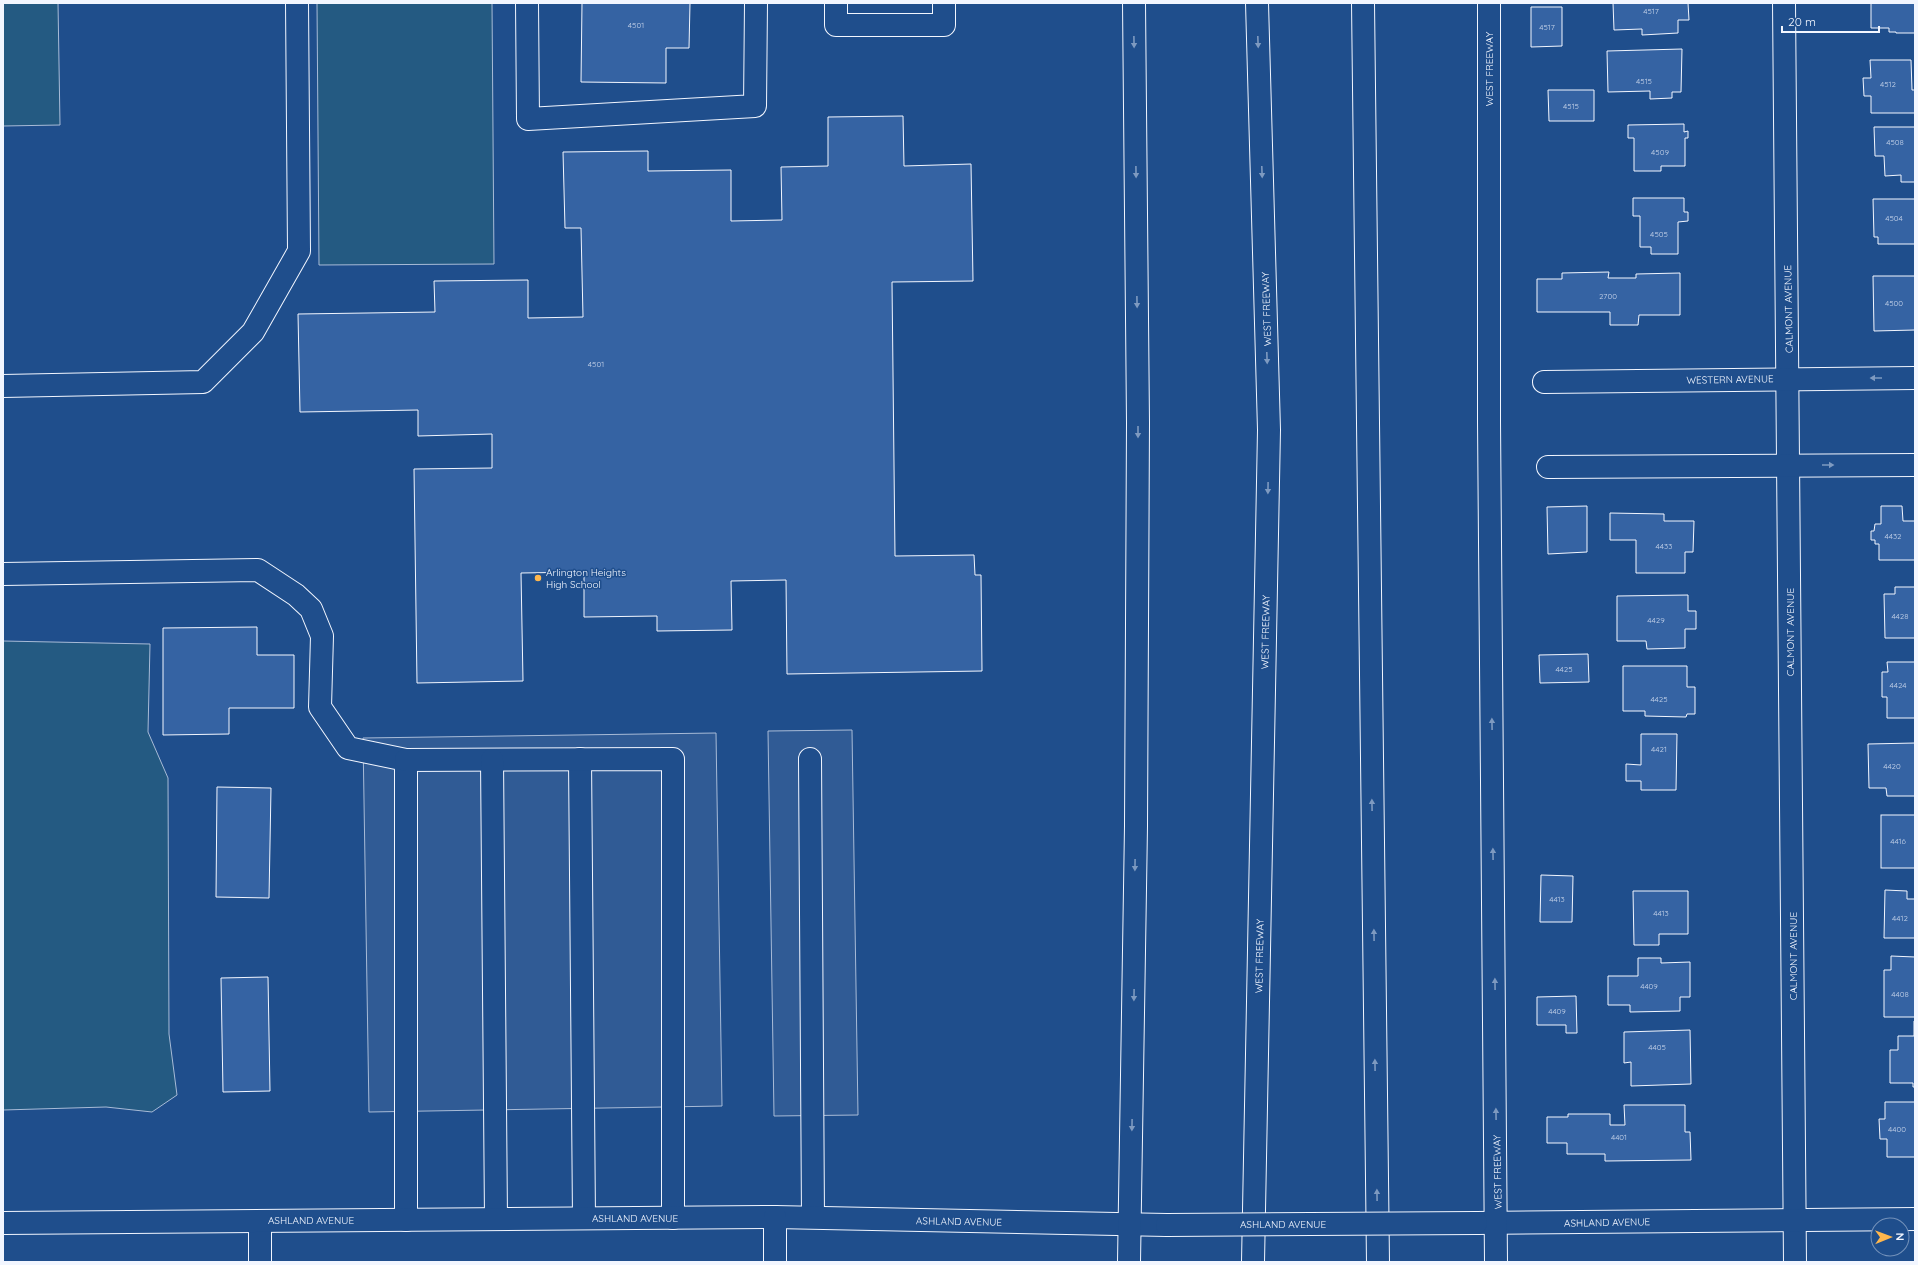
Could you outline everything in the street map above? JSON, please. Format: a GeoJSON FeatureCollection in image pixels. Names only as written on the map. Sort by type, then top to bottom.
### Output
{"type":"FeatureCollection","features":[{"type":"Feature","properties":{"kind":"main road"},"geometry":{"type":"LineString","coordinates":[[3,386],[203,382],[254,332],[299,251],[299,24],[297,3]]}},
{"type":"Feature","properties":{"kind":"main road"},"geometry":{"type":"LineString","coordinates":[[527,3],[528,119],[755,106],[756,3]]}},
{"type":"Feature","properties":{"kind":"main road"},"geometry":{"type":"LineString","coordinates":[[836,3],[836,25],[944,25],[944,3]]}},
{"type":"Feature","properties":{"kind":"main road"},"geometry":{"type":"LineString","coordinates":[[1130,1262],[1138,431],[1134,3]]}},
{"type":"Feature","properties":{"kind":"main road","name":"WEST FREEWAY"},"geometry":{"type":"LineString","coordinates":[[1253,1262],[1269,430],[1257,3]]}},
{"type":"Feature","properties":{"kind":"main road"},"geometry":{"type":"LineString","coordinates":[[1363,3],[1378,1262]]}},
{"type":"Feature","properties":{"kind":"main road","name":"WEST FREEWAY"},"geometry":{"type":"LineString","coordinates":[[1489,3],[1488,422],[1497,1223],[1496,1262]]}},
{"type":"Feature","properties":{"kind":"main road","name":"CALMONT AVENUE"},"geometry":{"type":"LineString","coordinates":[[1784,3],[1795,1262]]}},
{"type":"Feature","properties":{"kind":"main road","name":"WESTERN AVENUE"},"geometry":{"type":"LineString","coordinates":[[1544,382],[1788,378],[1915,378]]}},
{"type":"Feature","properties":{"kind":"main road"},"geometry":{"type":"LineString","coordinates":[[1548,467],[1915,465]]}},
{"type":"Feature","properties":{"kind":"main road"},"geometry":{"type":"LineString","coordinates":[[3,574],[258,570],[296,595],[311,609],[322,636],[320,707],[348,748],[406,760],[673,759],[673,1218]]}},
{"type":"Feature","properties":{"kind":"main road"},"geometry":{"type":"LineString","coordinates":[[810,759],[813,1217]]}},
{"type":"Feature","properties":{"kind":"main road"},"geometry":{"type":"LineString","coordinates":[[406,760],[406,1220]]}},
{"type":"Feature","properties":{"kind":"main road"},"geometry":{"type":"LineString","coordinates":[[492,760],[496,1219]]}},
{"type":"Feature","properties":{"kind":"main road"},"geometry":{"type":"LineString","coordinates":[[580,760],[584,1218]]}},
{"type":"Feature","properties":{"kind":"main road"},"geometry":{"type":"LineString","coordinates":[[775,1217],[775,1262]]}},
{"type":"Feature","properties":{"kind":"main road","name":"ASHLAND AVENUE"},"geometry":{"type":"LineString","coordinates":[[3,1223],[813,1217],[1131,1226],[1915,1219]]}},
{"type":"Feature","properties":{"kind":"main road"},"geometry":{"type":"LineString","coordinates":[[260,1221],[260,1262]]}},
{"type":"Feature","properties":{"kind":"shaded area"},"geometry":{"type":"Polygon","coordinates":[[[3,3],[58,3],[60,125],[3,126],[3,3]]]}},
{"type":"Feature","properties":{"kind":"shaded area"},"geometry":{"type":"Polygon","coordinates":[[[317,3],[492,3],[494,264],[319,265],[317,3]]]}},
{"type":"Feature","properties":{"kind":"shaded area"},"geometry":{"type":"Polygon","coordinates":[[[3,641],[150,644],[148,732],[168,778],[169,1034],[177,1095],[152,1112],[106,1107],[3,1110],[3,641]]]}},
{"type":"Feature","properties":{"kind":"shaded area"},"geometry":{"type":"Polygon","coordinates":[[[852,730],[858,1115],[774,1116],[768,731],[852,730]]]}},
{"type":"Feature","properties":{"kind":"shaded area"},"geometry":{"type":"Polygon","coordinates":[[[716,733],[722,1106],[369,1112],[363,738],[716,733]]]}},
{"type":"Feature","properties":{"kind":"building"},"geometry":{"type":"Polygon","coordinates":[[[582,3],[690,3],[689,48],[666,48],[666,83],[581,82],[582,3]]]}},
{"type":"Feature","properties":{"kind":"building"},"geometry":{"type":"Polygon","coordinates":[[[1613,3],[1688,3],[1689,20],[1678,20],[1678,33],[1642,35],[1642,29],[1614,30],[1613,3]]]}},
{"type":"Feature","properties":{"kind":"building"},"geometry":{"type":"Polygon","coordinates":[[[1871,3],[1915,3],[1915,33],[1896,33],[1889,32],[1889,28],[1871,28],[1871,3]]]}},
{"type":"Feature","properties":{"kind":"building"},"geometry":{"type":"Polygon","coordinates":[[[1531,7],[1562,7],[1562,46],[1531,47],[1531,7]]]}},
{"type":"Feature","properties":{"kind":"building"},"geometry":{"type":"Polygon","coordinates":[[[1682,49],[1681,92],[1672,92],[1672,98],[1650,99],[1650,91],[1608,92],[1607,51],[1682,49]]]}},
{"type":"Feature","properties":{"kind":"building"},"geometry":{"type":"Polygon","coordinates":[[[1870,60],[1911,60],[1912,90],[1915,90],[1915,113],[1871,113],[1871,96],[1864,96],[1863,78],[1871,78],[1870,60]]]}},
{"type":"Feature","properties":{"kind":"building"},"geometry":{"type":"Polygon","coordinates":[[[1548,90],[1594,90],[1594,121],[1549,121],[1548,90]]]}},
{"type":"Feature","properties":{"kind":"building"},"geometry":{"type":"Polygon","coordinates":[[[903,116],[904,166],[971,164],[973,281],[892,282],[895,556],[974,555],[975,575],[981,575],[982,671],[787,674],[786,580],[731,581],[732,630],[657,631],[657,616],[584,617],[584,572],[521,573],[523,681],[417,683],[414,469],[492,468],[492,434],[418,436],[418,410],[300,412],[298,314],[435,312],[434,281],[528,280],[528,318],[583,317],[581,228],[565,228],[563,152],[648,151],[648,171],[731,170],[731,221],[782,220],[781,167],[828,166],[828,117],[903,116]]]}},
{"type":"Feature","properties":{"kind":"building"},"geometry":{"type":"Polygon","coordinates":[[[1684,124],[1684,132],[1688,131],[1688,138],[1685,138],[1685,166],[1661,166],[1661,171],[1634,171],[1634,138],[1628,138],[1628,125],[1684,124]]]}},
{"type":"Feature","properties":{"kind":"building"},"geometry":{"type":"Polygon","coordinates":[[[1874,127],[1915,127],[1915,182],[1901,182],[1901,175],[1885,176],[1884,156],[1875,156],[1874,127]]]}},
{"type":"Feature","properties":{"kind":"building"},"geometry":{"type":"Polygon","coordinates":[[[1633,198],[1684,198],[1684,212],[1688,212],[1688,221],[1678,222],[1678,254],[1651,254],[1651,247],[1640,247],[1640,216],[1633,216],[1633,198]]]}},
{"type":"Feature","properties":{"kind":"building"},"geometry":{"type":"Polygon","coordinates":[[[1873,199],[1915,199],[1915,244],[1878,244],[1878,237],[1874,237],[1873,199]]]}},
{"type":"Feature","properties":{"kind":"building"},"geometry":{"type":"Polygon","coordinates":[[[1609,272],[1608,278],[1636,278],[1636,274],[1680,273],[1680,315],[1639,315],[1638,325],[1610,325],[1610,312],[1537,312],[1537,279],[1562,279],[1562,273],[1609,272]]]}},
{"type":"Feature","properties":{"kind":"building"},"geometry":{"type":"Polygon","coordinates":[[[1873,276],[1915,276],[1915,330],[1874,331],[1873,276]]]}},
{"type":"Feature","properties":{"kind":"building"},"geometry":{"type":"Polygon","coordinates":[[[1587,506],[1587,552],[1548,554],[1547,507],[1587,506]]]}},
{"type":"Feature","properties":{"kind":"building"},"geometry":{"type":"Polygon","coordinates":[[[1881,506],[1902,506],[1903,521],[1915,521],[1915,560],[1879,560],[1879,544],[1875,544],[1875,540],[1871,540],[1871,531],[1874,531],[1875,524],[1881,524],[1881,506]]]}},
{"type":"Feature","properties":{"kind":"building"},"geometry":{"type":"Polygon","coordinates":[[[1610,513],[1664,514],[1664,521],[1694,521],[1693,552],[1685,552],[1685,573],[1636,573],[1636,540],[1610,540],[1610,513]]]}},
{"type":"Feature","properties":{"kind":"building"},"geometry":{"type":"Polygon","coordinates":[[[1895,587],[1915,587],[1915,638],[1885,638],[1884,594],[1895,594],[1895,587]]]}},
{"type":"Feature","properties":{"kind":"building"},"geometry":{"type":"Polygon","coordinates":[[[1688,595],[1688,611],[1696,611],[1696,629],[1685,629],[1685,648],[1647,649],[1646,641],[1617,641],[1617,596],[1688,595]]]}},
{"type":"Feature","properties":{"kind":"building"},"geometry":{"type":"Polygon","coordinates":[[[257,627],[257,655],[294,655],[294,708],[229,708],[229,734],[163,735],[163,628],[257,627]]]}},
{"type":"Feature","properties":{"kind":"building"},"geometry":{"type":"Polygon","coordinates":[[[1588,654],[1589,682],[1540,683],[1539,655],[1588,654]]]}},
{"type":"Feature","properties":{"kind":"building"},"geometry":{"type":"Polygon","coordinates":[[[1887,662],[1915,662],[1915,718],[1887,718],[1887,697],[1882,697],[1882,672],[1888,672],[1887,662]]]}},
{"type":"Feature","properties":{"kind":"building"},"geometry":{"type":"Polygon","coordinates":[[[1623,666],[1687,666],[1687,687],[1695,687],[1695,714],[1687,714],[1686,717],[1645,716],[1645,711],[1623,711],[1623,666]]]}},
{"type":"Feature","properties":{"kind":"building"},"geometry":{"type":"Polygon","coordinates":[[[1641,734],[1677,734],[1676,790],[1641,790],[1641,781],[1626,781],[1626,764],[1641,765],[1641,734]]]}},
{"type":"Feature","properties":{"kind":"building"},"geometry":{"type":"Polygon","coordinates":[[[1915,743],[1915,796],[1887,796],[1886,788],[1869,788],[1868,744],[1915,743]]]}},
{"type":"Feature","properties":{"kind":"building"},"geometry":{"type":"Polygon","coordinates":[[[217,787],[271,788],[269,898],[216,897],[217,787]]]}},
{"type":"Feature","properties":{"kind":"building"},"geometry":{"type":"Polygon","coordinates":[[[1881,815],[1915,815],[1915,868],[1881,868],[1881,815]]]}},
{"type":"Feature","properties":{"kind":"building"},"geometry":{"type":"Polygon","coordinates":[[[1541,875],[1573,876],[1572,922],[1540,922],[1541,875]]]}},
{"type":"Feature","properties":{"kind":"building"},"geometry":{"type":"Polygon","coordinates":[[[1885,890],[1907,891],[1907,899],[1915,899],[1915,938],[1884,938],[1885,890]]]}},
{"type":"Feature","properties":{"kind":"building"},"geometry":{"type":"Polygon","coordinates":[[[1633,891],[1688,891],[1688,934],[1659,934],[1659,945],[1634,945],[1633,891]]]}},
{"type":"Feature","properties":{"kind":"building"},"geometry":{"type":"Polygon","coordinates":[[[1891,956],[1915,957],[1915,1017],[1884,1017],[1884,970],[1891,970],[1891,956]]]}},
{"type":"Feature","properties":{"kind":"building"},"geometry":{"type":"Polygon","coordinates":[[[1638,958],[1661,958],[1661,963],[1690,962],[1690,997],[1680,997],[1680,1011],[1630,1012],[1630,1005],[1608,1005],[1608,976],[1638,976],[1638,958]]]}},
{"type":"Feature","properties":{"kind":"building"},"geometry":{"type":"Polygon","coordinates":[[[268,977],[270,1091],[223,1092],[221,978],[268,977]]]}},
{"type":"Feature","properties":{"kind":"building"},"geometry":{"type":"Polygon","coordinates":[[[1576,996],[1577,1033],[1566,1033],[1566,1025],[1537,1025],[1537,997],[1576,996]]]}},
{"type":"Feature","properties":{"kind":"building"},"geometry":{"type":"Polygon","coordinates":[[[1914,1021],[1915,1087],[1913,1087],[1913,1083],[1890,1083],[1890,1050],[1898,1050],[1898,1036],[1914,1036],[1914,1021]]]}},
{"type":"Feature","properties":{"kind":"building"},"geometry":{"type":"Polygon","coordinates":[[[1690,1030],[1691,1084],[1631,1086],[1631,1062],[1624,1063],[1624,1032],[1690,1030]]]}},
{"type":"Feature","properties":{"kind":"building"},"geometry":{"type":"Polygon","coordinates":[[[1885,1102],[1915,1102],[1915,1157],[1887,1157],[1887,1139],[1880,1139],[1879,1119],[1885,1119],[1885,1102]]]}},
{"type":"Feature","properties":{"kind":"building"},"geometry":{"type":"Polygon","coordinates":[[[1624,1105],[1685,1105],[1685,1132],[1690,1132],[1691,1160],[1605,1161],[1605,1154],[1567,1154],[1567,1143],[1547,1143],[1547,1117],[1568,1117],[1568,1114],[1610,1114],[1610,1125],[1625,1125],[1624,1105]]]}},
{"type":"Feature","properties":{"kind":"place","name":"Arlington Heights High School"},"geometry":{"type":"Point","coordinates":[538,578]}}]}
